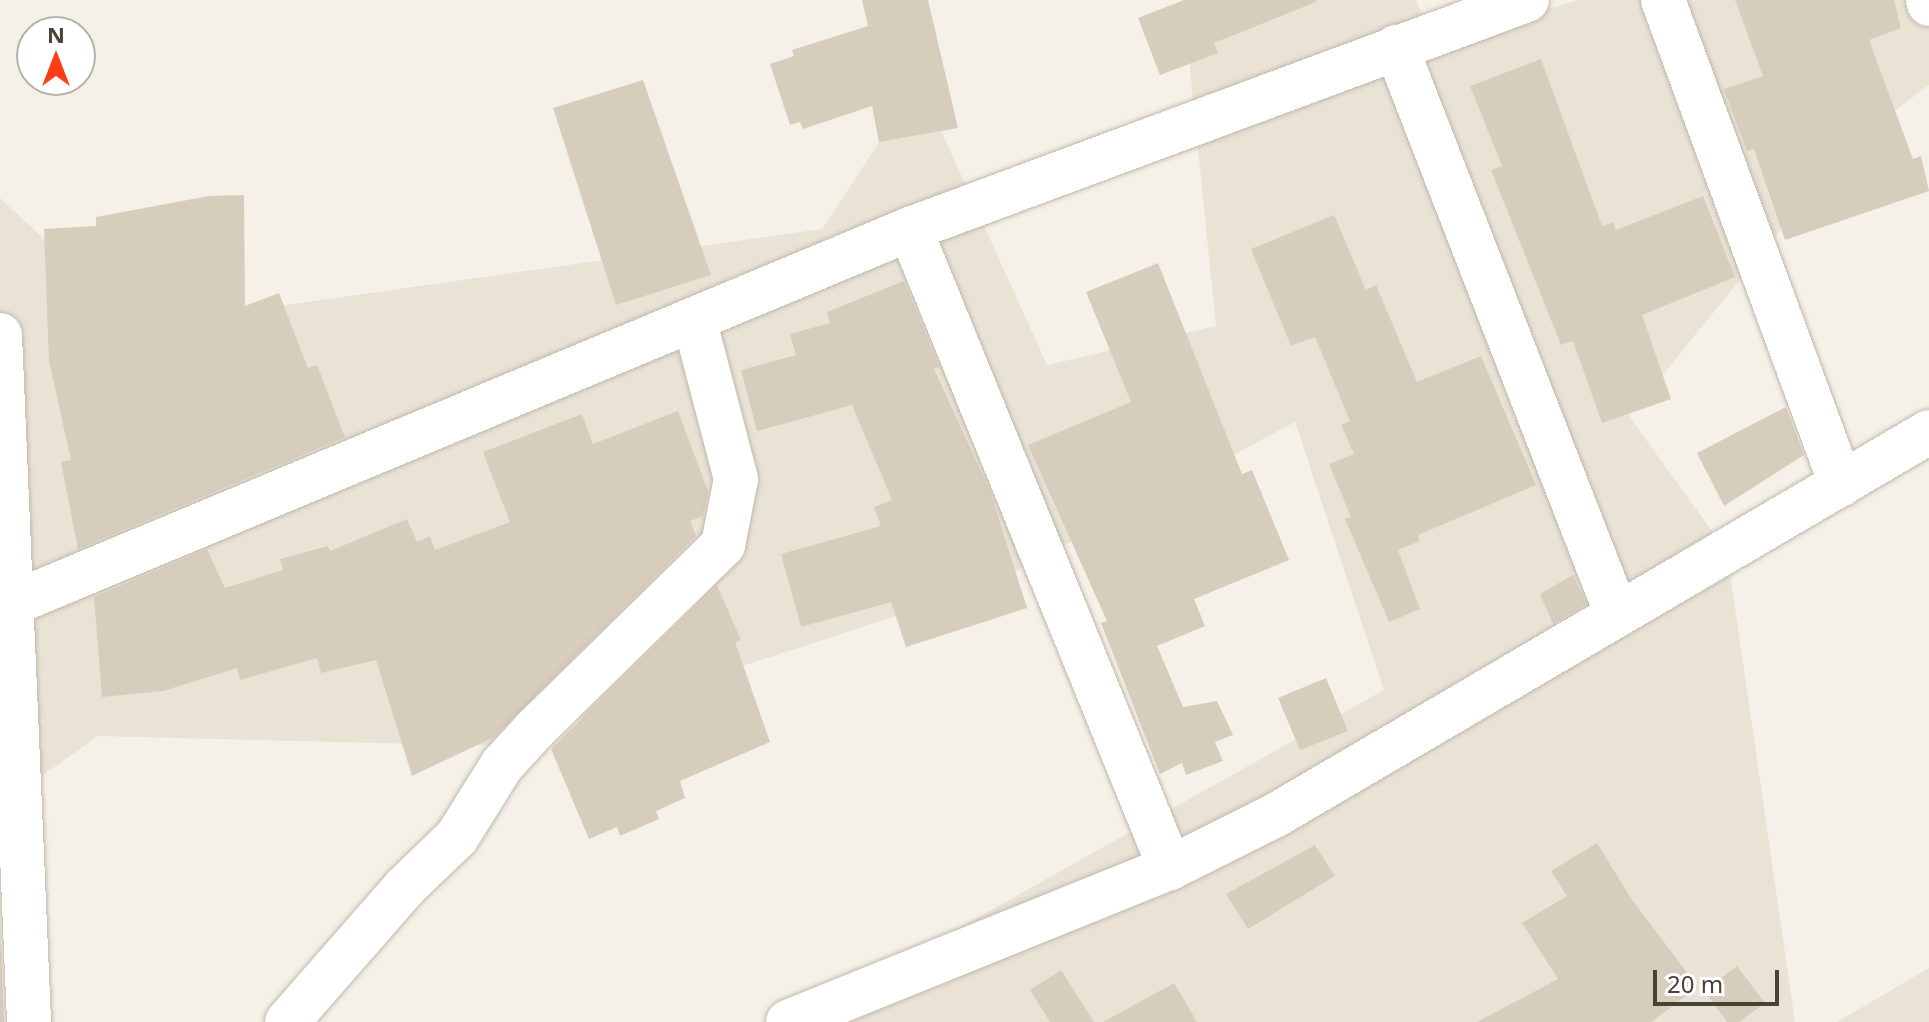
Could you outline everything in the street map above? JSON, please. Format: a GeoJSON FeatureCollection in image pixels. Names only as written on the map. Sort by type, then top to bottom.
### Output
{"type":"FeatureCollection","features":[{"type":"Feature","properties":{"kind":"street"},"geometry":{"type":"LineString","coordinates":[[11,604],[910,229],[1527,0]]}},
{"type":"Feature","properties":{"kind":"street"},"geometry":{"type":"LineString","coordinates":[[1663,0],[1841,484]]}},
{"type":"Feature","properties":{"kind":"street"},"geometry":{"type":"LineString","coordinates":[[1396,47],[1617,615]]}},
{"type":"Feature","properties":{"kind":"street"},"geometry":{"type":"LineString","coordinates":[[910,229],[1170,868]]}},
{"type":"Feature","properties":{"kind":"street"},"geometry":{"type":"LineString","coordinates":[[287,1022],[405,887],[457,837],[519,747],[723,545],[736,479],[694,319]]}},
{"type":"Feature","properties":{"kind":"street"},"geometry":{"type":"LineString","coordinates":[[0,335],[29,1022]]}},
{"type":"Feature","properties":{"kind":"street"},"geometry":{"type":"LineString","coordinates":[[788,1022],[1170,868],[1276,815],[1929,432]]}},
{"type":"Feature","properties":{"kind":"shaded area"},"geometry":{"type":"Polygon","coordinates":[[[1183,0],[1416,0],[1432,42],[1579,0],[1929,0],[1929,85],[1850,145],[1629,416],[1727,552],[1795,1022],[791,1022],[1384,690],[1295,422],[988,586],[497,746],[98,736],[0,806],[0,198],[138,326],[822,229],[919,82],[1047,365],[1216,326],[1183,0]]]}},
{"type":"Feature","properties":{"kind":"shaded area"},"geometry":{"type":"Polygon","coordinates":[[[1929,968],[1929,1022],[1837,1022],[1929,968]]]}},
{"type":"Feature","properties":{"kind":"building"},"geometry":{"type":"Polygon","coordinates":[[[862,0],[928,0],[958,128],[879,142],[872,106],[803,129],[800,122],[790,125],[770,64],[794,56],[792,50],[868,26],[862,0]]]}},
{"type":"Feature","properties":{"kind":"building"},"geometry":{"type":"Polygon","coordinates":[[[1184,0],[1316,2],[1214,43],[1218,53],[1160,75],[1138,18],[1184,0]]]}},
{"type":"Feature","properties":{"kind":"building"},"geometry":{"type":"Polygon","coordinates":[[[1735,0],[1894,0],[1901,28],[1869,40],[1913,159],[1921,156],[1929,191],[1785,240],[1754,149],[1747,151],[1724,89],[1763,76],[1735,0]]]}},
{"type":"Feature","properties":{"kind":"building"},"geometry":{"type":"Polygon","coordinates":[[[1541,59],[1602,226],[1613,222],[1616,230],[1703,196],[1735,277],[1642,315],[1671,399],[1602,423],[1573,341],[1561,345],[1491,170],[1502,166],[1470,86],[1541,59]]]}},
{"type":"Feature","properties":{"kind":"building"},"geometry":{"type":"Polygon","coordinates":[[[643,80],[711,275],[616,305],[553,108],[643,80]]]}},
{"type":"Feature","properties":{"kind":"building"},"geometry":{"type":"Polygon","coordinates":[[[244,195],[245,306],[279,293],[308,368],[317,365],[345,437],[78,549],[61,462],[71,460],[49,361],[44,229],[96,226],[96,217],[209,196],[244,195]]]}},
{"type":"Feature","properties":{"kind":"building"},"geometry":{"type":"Polygon","coordinates":[[[1334,215],[1366,290],[1376,285],[1417,382],[1481,356],[1536,485],[1418,535],[1420,541],[1398,550],[1420,609],[1389,622],[1345,519],[1351,517],[1329,464],[1354,454],[1341,425],[1350,421],[1315,337],[1291,346],[1251,249],[1334,215]]]}},
{"type":"Feature","properties":{"kind":"building"},"geometry":{"type":"Polygon","coordinates":[[[1158,263],[1242,474],[1252,470],[1289,560],[1194,599],[1205,626],[1157,646],[1183,707],[1217,701],[1233,735],[1215,742],[1223,761],[1186,775],[1182,763],[1160,774],[1101,623],[1107,621],[1028,445],[1131,402],[1086,292],[1158,263]]]}},
{"type":"Feature","properties":{"kind":"building"},"geometry":{"type":"Polygon","coordinates":[[[904,281],[939,367],[934,369],[990,491],[1027,608],[906,647],[891,602],[801,627],[781,554],[881,526],[874,507],[892,500],[852,405],[757,431],[741,370],[796,355],[790,334],[830,323],[827,312],[904,281]]]}},
{"type":"Feature","properties":{"kind":"building"},"geometry":{"type":"Polygon","coordinates":[[[1786,407],[1804,455],[1724,506],[1697,453],[1786,407]]]}},
{"type":"Feature","properties":{"kind":"building"},"geometry":{"type":"Polygon","coordinates":[[[678,411],[708,491],[703,516],[690,521],[696,536],[494,737],[412,776],[376,660],[321,673],[317,658],[240,680],[237,668],[163,691],[102,697],[94,597],[207,549],[225,588],[283,570],[280,559],[328,546],[330,551],[407,519],[417,542],[430,536],[435,550],[510,522],[483,452],[582,414],[593,444],[678,411]]]}},
{"type":"Feature","properties":{"kind":"building"},"geometry":{"type":"Polygon","coordinates":[[[1573,575],[1586,604],[1553,624],[1540,594],[1573,575]]]}},
{"type":"Feature","properties":{"kind":"building"},"geometry":{"type":"Polygon","coordinates":[[[717,585],[741,640],[735,642],[770,742],[680,781],[685,798],[656,811],[659,819],[620,836],[617,827],[589,839],[551,749],[717,585]]]}},
{"type":"Feature","properties":{"kind":"building"},"geometry":{"type":"Polygon","coordinates":[[[1326,678],[1348,731],[1300,750],[1278,698],[1326,678]]]}},
{"type":"Feature","properties":{"kind":"building"},"geometry":{"type":"Polygon","coordinates":[[[1597,843],[1632,900],[1698,987],[1651,1022],[1477,1022],[1558,979],[1522,923],[1567,896],[1551,871],[1597,843]]]}},
{"type":"Feature","properties":{"kind":"building"},"geometry":{"type":"Polygon","coordinates":[[[1315,845],[1335,876],[1248,929],[1226,894],[1315,845]]]}},
{"type":"Feature","properties":{"kind":"building"},"geometry":{"type":"Polygon","coordinates":[[[0,928],[4,1022],[0,1022],[0,928]]]}},
{"type":"Feature","properties":{"kind":"building"},"geometry":{"type":"Polygon","coordinates":[[[1737,966],[1765,1003],[1739,1022],[1727,1022],[1704,991],[1737,966]]]}},
{"type":"Feature","properties":{"kind":"building"},"geometry":{"type":"Polygon","coordinates":[[[1061,970],[1094,1022],[1050,1022],[1030,990],[1061,970]]]}},
{"type":"Feature","properties":{"kind":"building"},"geometry":{"type":"Polygon","coordinates":[[[1174,983],[1197,1022],[1103,1022],[1174,983]]]}}]}
